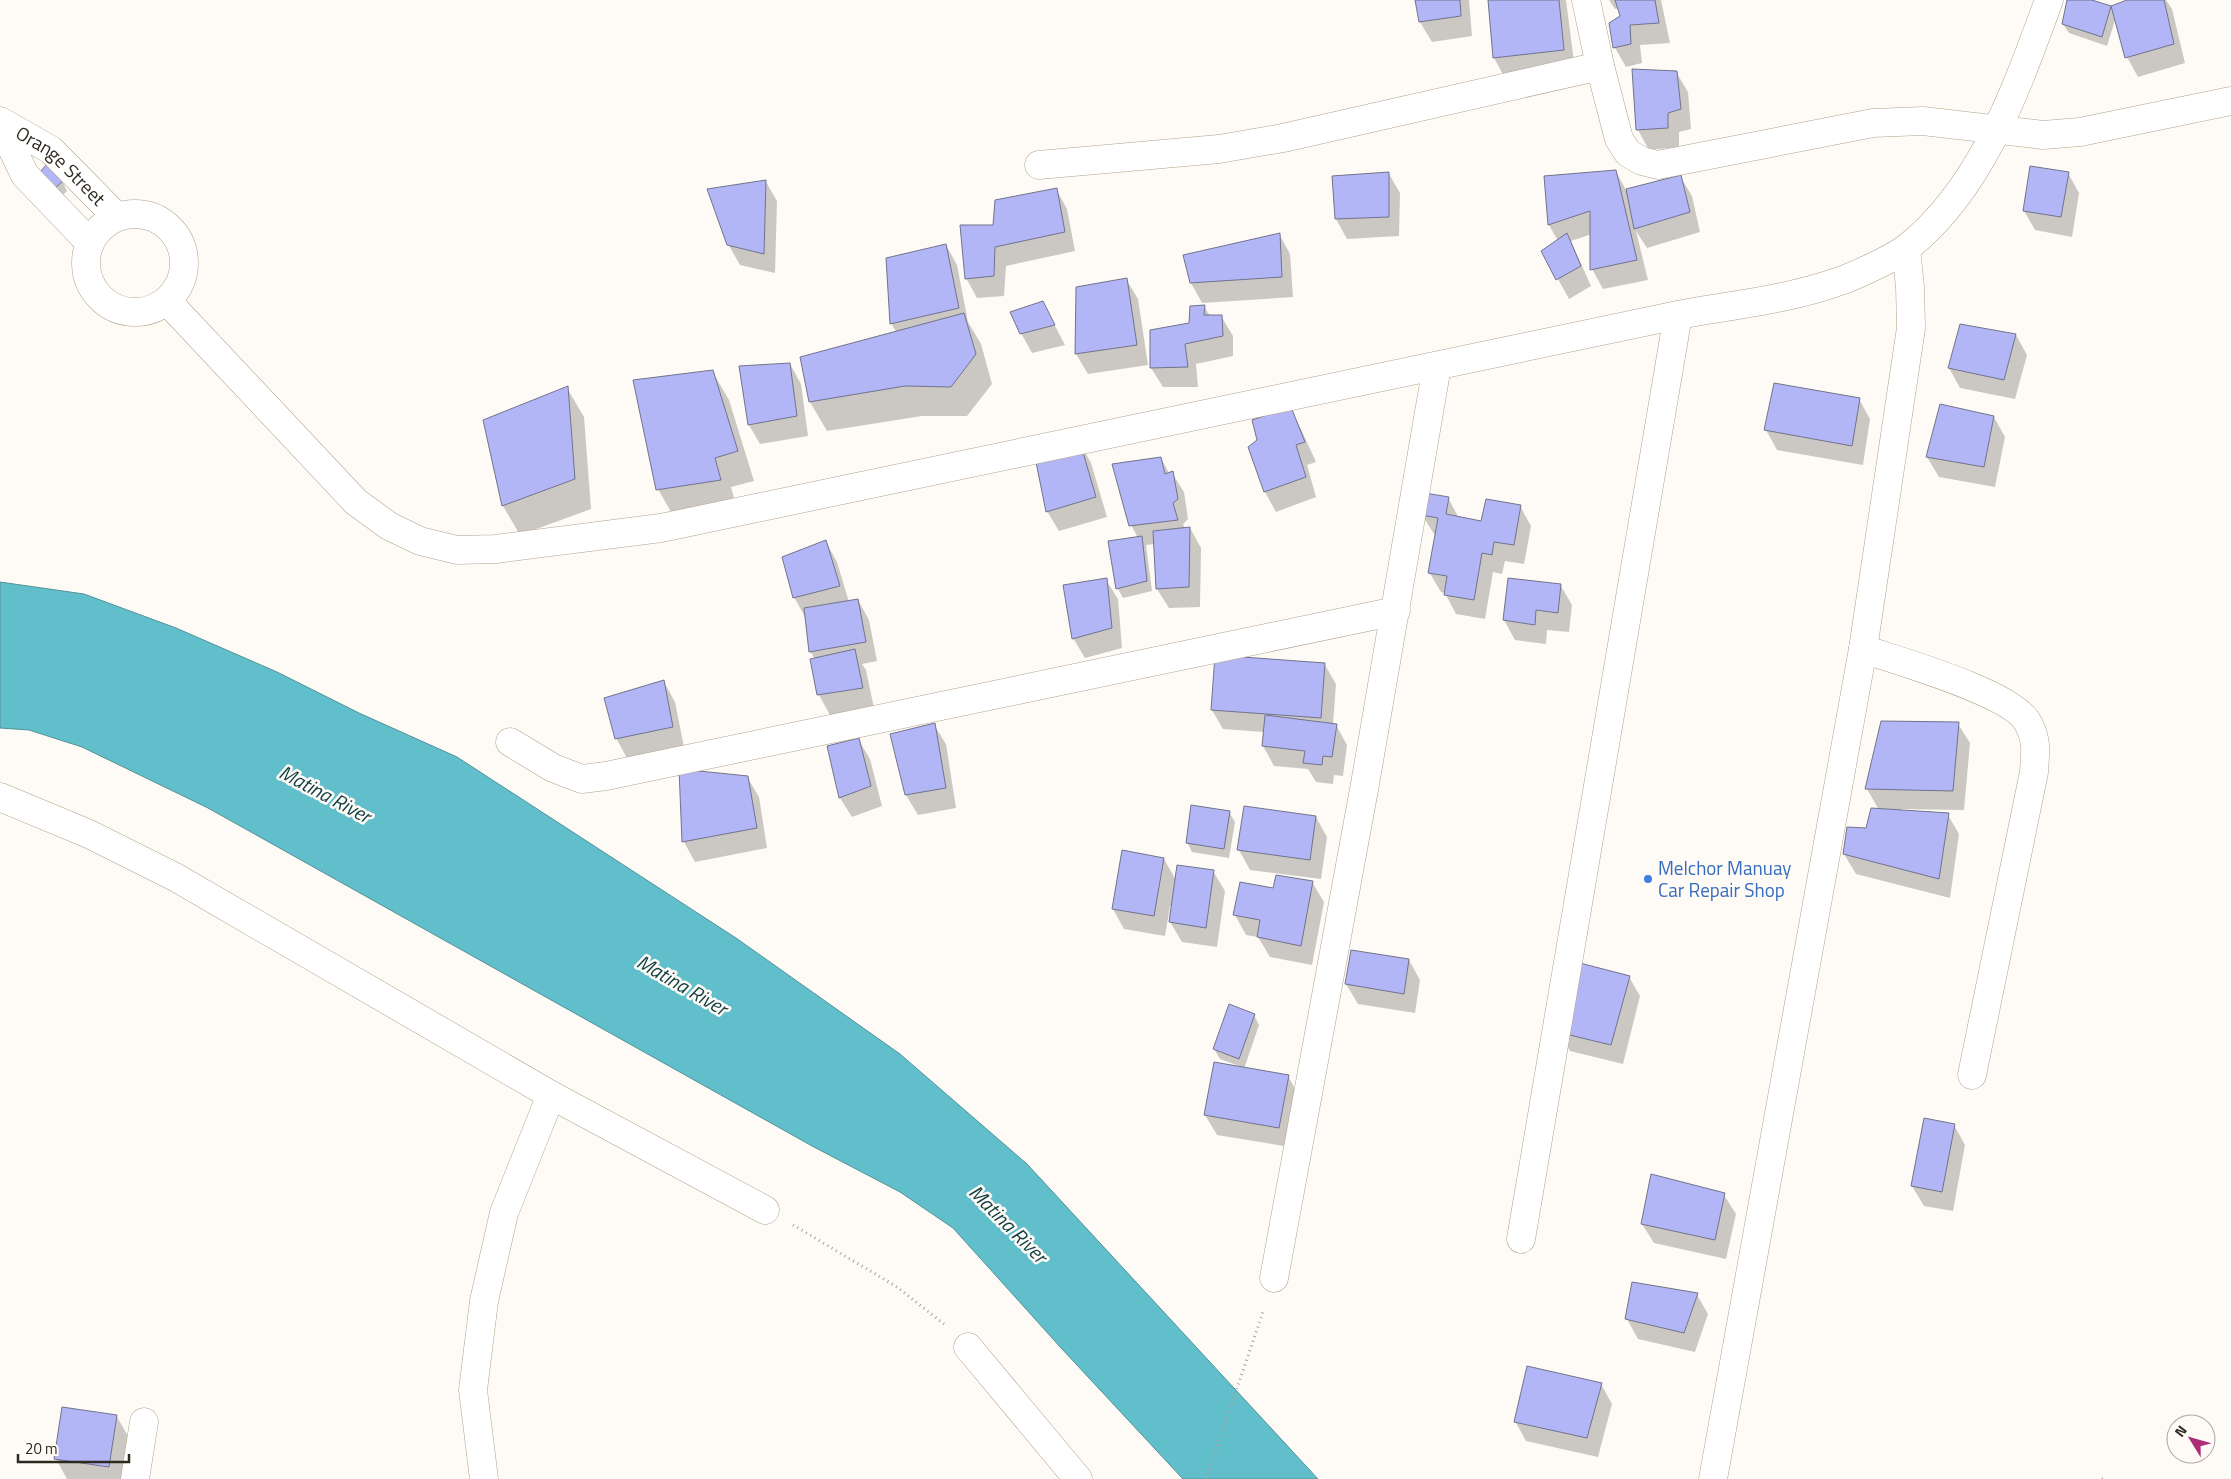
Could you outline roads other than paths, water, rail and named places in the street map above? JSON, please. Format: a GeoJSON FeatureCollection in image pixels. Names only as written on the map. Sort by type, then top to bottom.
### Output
{"type":"FeatureCollection","features":[{"type":"Feature","properties":{"kind":"street"},"geometry":{"type":"LineString","coordinates":[[1586,0],[1600,66],[1619,138],[1628,153],[1642,161],[1658,165],[1873,123],[1923,121],[1995,131],[2043,135],[2080,132],[2231,101]]}},
{"type":"Feature","properties":{"kind":"street"},"geometry":{"type":"LineString","coordinates":[[167,301],[356,502],[389,526],[420,541],[457,550],[496,549],[661,528],[1678,315],[1801,292],[1829,284],[1906,249],[1934,225],[1960,193],[1995,131],[2027,60],[2049,0]]}},
{"type":"Feature","properties":{"kind":"street"},"geometry":{"type":"LineString","coordinates":[[1039,165],[1219,149],[1265,141],[1600,66]]}},
{"type":"Feature","properties":{"kind":"street","name":"Orange Street"},"geometry":{"type":"LineString","coordinates":[[0,122],[51,150],[117,217]]}},
{"type":"Feature","properties":{"kind":"street","name":"Orange Street"},"geometry":{"type":"LineString","coordinates":[[0,122],[25,175],[90,243]]}},
{"type":"Feature","properties":{"kind":"street"},"geometry":{"type":"LineString","coordinates":[[130,214],[150,217],[168,227],[177,238],[183,250],[182,278],[176,290],[167,301],[149,310],[129,313],[105,303],[89,282],[86,269],[86,255],[90,243],[105,223],[117,217],[130,214]]}},
{"type":"Feature","properties":{"kind":"street"},"geometry":{"type":"LineString","coordinates":[[1713,1479],[1863,649],[1911,328],[1910,287],[1906,249]]}},
{"type":"Feature","properties":{"kind":"street"},"geometry":{"type":"LineString","coordinates":[[1521,1239],[1678,315]]}},
{"type":"Feature","properties":{"kind":"street"},"geometry":{"type":"LineString","coordinates":[[1274,1278],[1396,611],[1437,366]]}},
{"type":"Feature","properties":{"kind":"street"},"geometry":{"type":"LineString","coordinates":[[510,742],[553,768],[582,779],[606,776],[1396,611]]}},
{"type":"Feature","properties":{"kind":"street"},"geometry":{"type":"LineString","coordinates":[[1863,649],[1978,689],[2007,702],[2027,721],[2036,742],[2034,772],[1972,1076]]}},
{"type":"Feature","properties":{"kind":"street"},"geometry":{"type":"LineString","coordinates":[[0,797],[89,834],[175,877],[551,1095],[765,1210]]}},
{"type":"Feature","properties":{"kind":"street"},"geometry":{"type":"LineString","coordinates":[[484,1479],[473,1390],[484,1302],[504,1213],[551,1095]]}},
{"type":"Feature","properties":{"kind":"street"},"geometry":{"type":"LineString","coordinates":[[968,1347],[1078,1479]]}},
{"type":"Feature","properties":{"kind":"street"},"geometry":{"type":"LineString","coordinates":[[135,1479],[144,1422]]}},
{"type":"Feature","properties":{"kind":"water","name":"Matina River"},"geometry":{"type":"Polygon","coordinates":[[[0,582],[84,594],[176,628],[277,672],[359,713],[457,757],[736,938],[900,1054],[1027,1164],[1318,1479],[1183,1479],[953,1228],[900,1192],[812,1146],[208,808],[82,747],[29,730],[0,728],[0,582]]]}},
{"type":"Feature","properties":{"kind":"place","name":"Melchor Manuay Car Repair Shop"},"geometry":{"type":"Point","coordinates":[1648,879]}}]}
